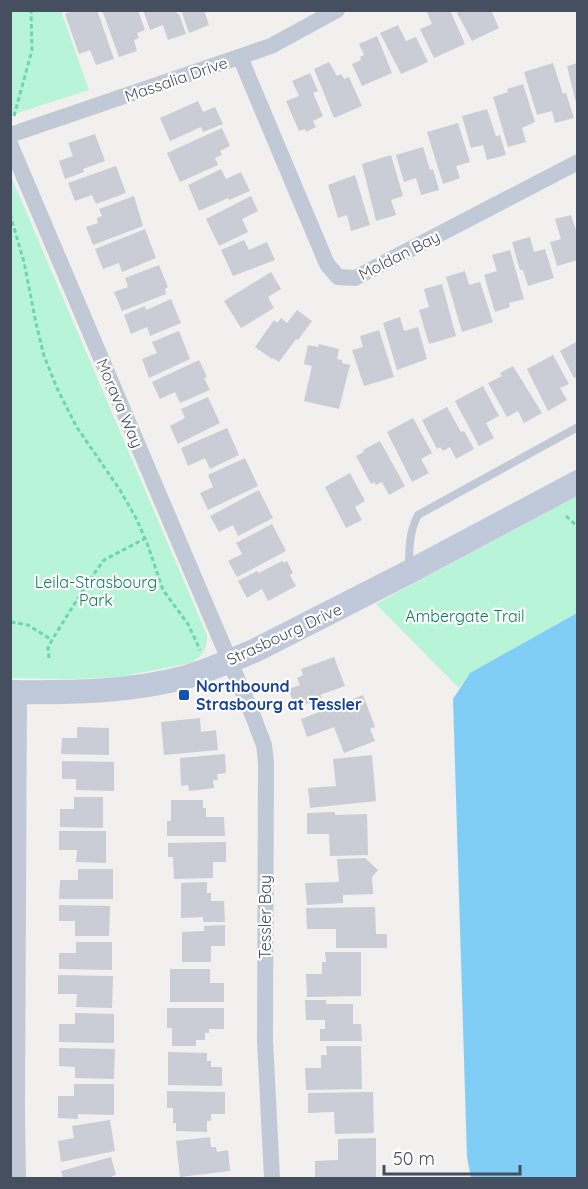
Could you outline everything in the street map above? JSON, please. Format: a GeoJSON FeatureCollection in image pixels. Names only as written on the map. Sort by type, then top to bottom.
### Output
{"type":"FeatureCollection","features":[{"type":"Feature","properties":{"kind":"street","name":"Massalia Drive"},"geometry":{"type":"LineString","coordinates":[[10,135],[270,46],[337,10]]}},
{"type":"Feature","properties":{"kind":"street","name":"Moldan Bay"},"geometry":{"type":"LineString","coordinates":[[240,57],[327,264],[338,277],[355,278],[578,162]]}},
{"type":"Feature","properties":{"kind":"street","name":"Morava Way"},"geometry":{"type":"LineString","coordinates":[[10,144],[230,661]]}},
{"type":"Feature","properties":{"kind":"street","name":"Strasbourg Drive"},"geometry":{"type":"LineString","coordinates":[[15,692],[80,691],[144,686],[187,676],[230,661],[256,651],[578,482]]}},
{"type":"Feature","properties":{"kind":"street","name":"Tessler Bay"},"geometry":{"type":"LineString","coordinates":[[230,661],[264,745],[266,762],[265,1040],[272,1179]]}},
{"type":"Feature","properties":{"kind":"street"},"geometry":{"type":"LineString","coordinates":[[15,692],[14,1110],[18,1179]]}},
{"type":"Feature","properties":{"kind":"lane"},"geometry":{"type":"LineString","coordinates":[[409,572],[409,543],[412,526],[418,515],[578,427]]}},
{"type":"Feature","properties":{"kind":"path"},"geometry":{"type":"LineString","coordinates":[[19,101],[32,50],[31,10]]}},
{"type":"Feature","properties":{"kind":"path"},"geometry":{"type":"LineString","coordinates":[[10,214],[24,262],[38,334],[57,388],[82,435],[120,490],[146,538],[163,590],[188,624],[196,639],[206,669]]}},
{"type":"Feature","properties":{"kind":"path"},"geometry":{"type":"LineString","coordinates":[[566,516],[578,527]]}},
{"type":"Feature","properties":{"kind":"path"},"geometry":{"type":"LineString","coordinates":[[49,658],[48,648],[52,640],[104,560],[146,538]]}},
{"type":"Feature","properties":{"kind":"path"},"geometry":{"type":"LineString","coordinates":[[11,622],[27,625],[52,640]]}},
{"type":"Feature","properties":{"kind":"green space"},"geometry":{"type":"Polygon","coordinates":[[[11,10],[61,11],[89,90],[11,115],[11,10]]]}},
{"type":"Feature","properties":{"kind":"green space","name":"Leila-Strasbourg Park"},"geometry":{"type":"Polygon","coordinates":[[[10,174],[207,635],[204,652],[191,663],[118,677],[11,678],[10,174]]]}},
{"type":"Feature","properties":{"kind":"green space","name":"Ambergate Trail"},"geometry":{"type":"Polygon","coordinates":[[[577,496],[577,613],[470,673],[459,688],[376,604],[577,496]]]}},
{"type":"Feature","properties":{"kind":"water"},"geometry":{"type":"Polygon","coordinates":[[[577,613],[577,1178],[471,1178],[467,1157],[453,699],[470,673],[577,613]]]}},
{"type":"Feature","properties":{"kind":"building"},"geometry":{"type":"Polygon","coordinates":[[[74,10],[97,10],[114,59],[96,65],[90,50],[79,54],[65,14],[74,10]]]}},
{"type":"Feature","properties":{"kind":"building"},"geometry":{"type":"Polygon","coordinates":[[[102,10],[138,10],[145,30],[137,33],[139,38],[134,40],[137,51],[119,57],[102,10]]]}},
{"type":"Feature","properties":{"kind":"building"},"geometry":{"type":"Polygon","coordinates":[[[143,10],[176,10],[186,34],[168,40],[163,25],[150,30],[143,10]]]}},
{"type":"Feature","properties":{"kind":"building"},"geometry":{"type":"Polygon","coordinates":[[[186,10],[204,10],[209,25],[189,33],[182,13],[186,10]]]}},
{"type":"Feature","properties":{"kind":"building"},"geometry":{"type":"Polygon","coordinates":[[[426,10],[450,10],[465,44],[434,58],[420,29],[432,24],[426,10]]]}},
{"type":"Feature","properties":{"kind":"building"},"geometry":{"type":"Polygon","coordinates":[[[462,10],[491,10],[499,28],[472,41],[457,13],[462,10]]]}},
{"type":"Feature","properties":{"kind":"building"},"geometry":{"type":"Polygon","coordinates":[[[398,25],[406,41],[416,37],[428,62],[401,74],[380,33],[398,25]]]}},
{"type":"Feature","properties":{"kind":"building"},"geometry":{"type":"Polygon","coordinates":[[[377,36],[392,73],[362,86],[352,64],[361,60],[360,57],[364,55],[359,44],[377,36]]]}},
{"type":"Feature","properties":{"kind":"building"},"geometry":{"type":"Polygon","coordinates":[[[329,62],[337,76],[341,74],[344,79],[349,77],[362,106],[334,118],[314,69],[329,62]]]}},
{"type":"Feature","properties":{"kind":"building"},"geometry":{"type":"Polygon","coordinates":[[[553,63],[574,118],[555,123],[552,111],[537,115],[524,72],[553,63]]]}},
{"type":"Feature","properties":{"kind":"building"},"geometry":{"type":"Polygon","coordinates":[[[578,63],[578,107],[577,107],[567,66],[578,63]]]}},
{"type":"Feature","properties":{"kind":"building"},"geometry":{"type":"Polygon","coordinates":[[[310,73],[318,91],[313,93],[323,116],[313,121],[316,127],[306,132],[305,129],[299,131],[286,101],[299,96],[292,81],[310,73]]]}},
{"type":"Feature","properties":{"kind":"building"},"geometry":{"type":"Polygon","coordinates":[[[523,84],[535,122],[522,128],[526,142],[508,147],[493,97],[523,84]]]}},
{"type":"Feature","properties":{"kind":"building"},"geometry":{"type":"Polygon","coordinates":[[[198,101],[203,112],[215,107],[223,124],[203,132],[201,127],[170,141],[160,118],[198,101]]]}},
{"type":"Feature","properties":{"kind":"building"},"geometry":{"type":"Polygon","coordinates":[[[487,109],[496,136],[500,135],[506,155],[487,160],[483,145],[471,148],[462,116],[487,109]]]}},
{"type":"Feature","properties":{"kind":"building"},"geometry":{"type":"Polygon","coordinates":[[[458,123],[470,162],[456,166],[460,178],[443,184],[427,132],[458,123]]]}},
{"type":"Feature","properties":{"kind":"building"},"geometry":{"type":"Polygon","coordinates":[[[222,128],[230,146],[220,151],[222,155],[215,158],[218,165],[180,182],[167,153],[222,128]]]}},
{"type":"Feature","properties":{"kind":"building"},"geometry":{"type":"Polygon","coordinates":[[[95,134],[105,161],[65,179],[59,161],[73,156],[68,143],[95,134]]]}},
{"type":"Feature","properties":{"kind":"building"},"geometry":{"type":"Polygon","coordinates":[[[423,147],[439,190],[421,195],[416,178],[404,182],[396,155],[423,147]]]}},
{"type":"Feature","properties":{"kind":"building"},"geometry":{"type":"Polygon","coordinates":[[[391,155],[403,196],[391,200],[396,215],[376,221],[362,164],[391,155]]]}},
{"type":"Feature","properties":{"kind":"building"},"geometry":{"type":"Polygon","coordinates":[[[116,166],[126,193],[96,204],[92,195],[75,201],[68,183],[116,166]]]}},
{"type":"Feature","properties":{"kind":"building"},"geometry":{"type":"Polygon","coordinates":[[[221,169],[226,179],[241,172],[250,191],[199,211],[188,185],[221,169]]]}},
{"type":"Feature","properties":{"kind":"building"},"geometry":{"type":"Polygon","coordinates":[[[355,175],[370,225],[351,231],[347,215],[338,218],[328,185],[355,175]]]}},
{"type":"Feature","properties":{"kind":"building"},"geometry":{"type":"Polygon","coordinates":[[[134,196],[143,226],[93,245],[86,227],[98,223],[97,218],[102,216],[99,209],[134,196]]]}},
{"type":"Feature","properties":{"kind":"building"},"geometry":{"type":"Polygon","coordinates":[[[251,196],[258,211],[242,219],[248,232],[219,246],[206,219],[251,196]]]}},
{"type":"Feature","properties":{"kind":"building"},"geometry":{"type":"Polygon","coordinates":[[[571,215],[578,236],[578,260],[557,266],[550,242],[561,239],[555,219],[571,215]]]}},
{"type":"Feature","properties":{"kind":"building"},"geometry":{"type":"Polygon","coordinates":[[[145,229],[156,258],[122,272],[119,263],[103,269],[95,249],[145,229]]]}},
{"type":"Feature","properties":{"kind":"building"},"geometry":{"type":"Polygon","coordinates":[[[530,237],[534,252],[545,249],[554,278],[528,286],[523,270],[520,270],[512,242],[530,237]]]}},
{"type":"Feature","properties":{"kind":"building"},"geometry":{"type":"Polygon","coordinates":[[[244,240],[249,250],[267,242],[275,260],[233,276],[221,250],[244,240]]]}},
{"type":"Feature","properties":{"kind":"building"},"geometry":{"type":"Polygon","coordinates":[[[510,250],[524,299],[509,303],[510,307],[495,312],[484,275],[497,271],[492,255],[510,250]]]}},
{"type":"Feature","properties":{"kind":"building"},"geometry":{"type":"Polygon","coordinates":[[[159,265],[168,287],[165,289],[166,294],[122,311],[114,292],[128,287],[125,278],[159,265]]]}},
{"type":"Feature","properties":{"kind":"building"},"geometry":{"type":"Polygon","coordinates":[[[465,271],[469,285],[480,282],[493,322],[462,332],[446,277],[465,271]]]}},
{"type":"Feature","properties":{"kind":"building"},"geometry":{"type":"Polygon","coordinates":[[[271,272],[281,289],[268,297],[274,308],[241,328],[224,301],[271,272]]]}},
{"type":"Feature","properties":{"kind":"building"},"geometry":{"type":"Polygon","coordinates":[[[442,284],[456,336],[429,344],[419,310],[429,307],[424,289],[442,284]]]}},
{"type":"Feature","properties":{"kind":"building"},"geometry":{"type":"Polygon","coordinates":[[[171,299],[181,323],[150,336],[147,327],[131,334],[124,315],[145,306],[146,310],[171,299]]]}},
{"type":"Feature","properties":{"kind":"building"},"geometry":{"type":"Polygon","coordinates":[[[297,310],[312,321],[279,362],[255,347],[274,320],[277,323],[281,318],[287,323],[297,310]]]}},
{"type":"Feature","properties":{"kind":"building"},"geometry":{"type":"Polygon","coordinates":[[[400,317],[404,331],[418,327],[427,359],[397,370],[383,323],[400,317]]]}},
{"type":"Feature","properties":{"kind":"building"},"geometry":{"type":"Polygon","coordinates":[[[379,330],[394,377],[364,386],[352,350],[363,347],[360,336],[379,330]]]}},
{"type":"Feature","properties":{"kind":"building"},"geometry":{"type":"Polygon","coordinates":[[[179,331],[190,359],[149,378],[142,359],[157,353],[152,342],[179,331]]]}},
{"type":"Feature","properties":{"kind":"building"},"geometry":{"type":"Polygon","coordinates":[[[578,341],[578,377],[574,378],[560,351],[578,341]]]}},
{"type":"Feature","properties":{"kind":"building"},"geometry":{"type":"Polygon","coordinates":[[[319,344],[339,349],[337,359],[350,365],[339,409],[304,401],[312,366],[304,364],[308,345],[318,347],[319,344]]]}},
{"type":"Feature","properties":{"kind":"building"},"geometry":{"type":"Polygon","coordinates":[[[553,355],[569,384],[560,388],[567,400],[548,411],[527,369],[553,355]]]}},
{"type":"Feature","properties":{"kind":"building"},"geometry":{"type":"Polygon","coordinates":[[[199,360],[210,390],[180,403],[175,392],[160,399],[152,382],[199,360]]]}},
{"type":"Feature","properties":{"kind":"building"},"geometry":{"type":"Polygon","coordinates":[[[513,366],[542,413],[524,423],[518,411],[507,417],[488,383],[502,376],[500,373],[513,366]]]}},
{"type":"Feature","properties":{"kind":"building"},"geometry":{"type":"Polygon","coordinates":[[[483,386],[499,416],[486,423],[494,438],[479,446],[455,401],[483,386]]]}},
{"type":"Feature","properties":{"kind":"building"},"geometry":{"type":"Polygon","coordinates":[[[208,397],[220,423],[178,444],[170,426],[185,418],[181,409],[208,397]]]}},
{"type":"Feature","properties":{"kind":"building"},"geometry":{"type":"Polygon","coordinates":[[[447,407],[474,449],[456,459],[450,447],[443,451],[440,447],[437,449],[422,420],[447,407]]]}},
{"type":"Feature","properties":{"kind":"building"},"geometry":{"type":"Polygon","coordinates":[[[413,418],[432,453],[421,459],[429,473],[412,482],[387,432],[413,418]]]}},
{"type":"Feature","properties":{"kind":"building"},"geometry":{"type":"Polygon","coordinates":[[[227,428],[239,455],[210,469],[205,458],[188,466],[181,448],[227,428]]]}},
{"type":"Feature","properties":{"kind":"building"},"geometry":{"type":"Polygon","coordinates":[[[380,441],[405,486],[389,495],[382,482],[376,485],[374,482],[371,484],[356,456],[380,441]]]}},
{"type":"Feature","properties":{"kind":"building"},"geometry":{"type":"Polygon","coordinates":[[[245,458],[258,486],[208,510],[200,493],[213,487],[208,475],[245,458]]]}},
{"type":"Feature","properties":{"kind":"building"},"geometry":{"type":"Polygon","coordinates":[[[350,473],[365,501],[355,507],[362,520],[346,528],[325,487],[350,473]]]}},
{"type":"Feature","properties":{"kind":"building"},"geometry":{"type":"Polygon","coordinates":[[[259,490],[273,518],[238,536],[233,525],[219,532],[210,516],[259,490]]]}},
{"type":"Feature","properties":{"kind":"building"},"geometry":{"type":"Polygon","coordinates":[[[272,524],[286,551],[237,577],[228,561],[242,554],[236,543],[272,524]]]}},
{"type":"Feature","properties":{"kind":"building"},"geometry":{"type":"Polygon","coordinates":[[[282,561],[284,563],[287,561],[293,573],[290,575],[296,586],[268,601],[262,589],[247,598],[238,581],[282,561]]]}},
{"type":"Feature","properties":{"kind":"building"},"geometry":{"type":"Polygon","coordinates":[[[334,657],[345,686],[320,695],[322,698],[296,708],[288,689],[300,685],[297,678],[303,675],[301,669],[334,657]]]}},
{"type":"Feature","properties":{"kind":"building"},"geometry":{"type":"Polygon","coordinates":[[[363,695],[375,727],[370,729],[375,741],[344,753],[334,727],[307,737],[301,719],[363,695]]]}},
{"type":"Feature","properties":{"kind":"building"},"geometry":{"type":"Polygon","coordinates":[[[200,718],[201,732],[216,730],[218,750],[164,755],[161,722],[200,718]]]}},
{"type":"Feature","properties":{"kind":"building"},"geometry":{"type":"Polygon","coordinates":[[[77,727],[109,728],[109,755],[61,754],[62,738],[77,738],[77,727]]]}},
{"type":"Feature","properties":{"kind":"building"},"geometry":{"type":"Polygon","coordinates":[[[225,754],[226,773],[217,774],[218,780],[213,780],[214,788],[189,791],[188,785],[181,786],[180,758],[225,754]]]}},
{"type":"Feature","properties":{"kind":"building"},"geometry":{"type":"Polygon","coordinates":[[[372,755],[376,801],[310,808],[308,788],[336,786],[333,759],[372,755]]]}},
{"type":"Feature","properties":{"kind":"building"},"geometry":{"type":"Polygon","coordinates":[[[62,761],[114,762],[114,791],[76,790],[76,779],[62,779],[62,761]]]}},
{"type":"Feature","properties":{"kind":"building"},"geometry":{"type":"Polygon","coordinates":[[[74,797],[103,797],[103,828],[60,827],[60,809],[74,809],[74,797]]]}},
{"type":"Feature","properties":{"kind":"building"},"geometry":{"type":"Polygon","coordinates":[[[171,800],[203,800],[206,817],[224,817],[225,836],[167,836],[167,821],[171,821],[171,800]]]}},
{"type":"Feature","properties":{"kind":"building"},"geometry":{"type":"Polygon","coordinates":[[[335,812],[335,815],[367,814],[368,855],[330,856],[329,834],[307,834],[307,813],[335,812]]]}},
{"type":"Feature","properties":{"kind":"building"},"geometry":{"type":"Polygon","coordinates":[[[59,831],[106,831],[106,863],[76,862],[77,850],[59,850],[59,831]]]}},
{"type":"Feature","properties":{"kind":"building"},"geometry":{"type":"Polygon","coordinates":[[[226,842],[226,862],[213,862],[213,878],[174,879],[173,857],[168,857],[168,843],[226,842]]]}},
{"type":"Feature","properties":{"kind":"building"},"geometry":{"type":"Polygon","coordinates":[[[365,858],[378,870],[372,877],[373,894],[343,895],[343,903],[307,905],[305,883],[339,882],[337,859],[365,858]]]}},
{"type":"Feature","properties":{"kind":"building"},"geometry":{"type":"Polygon","coordinates":[[[78,869],[113,869],[113,899],[59,899],[60,880],[78,880],[78,869]]]}},
{"type":"Feature","properties":{"kind":"building"},"geometry":{"type":"Polygon","coordinates":[[[207,882],[207,893],[211,893],[211,901],[224,901],[225,922],[203,922],[203,917],[181,918],[181,883],[207,882]]]}},
{"type":"Feature","properties":{"kind":"building"},"geometry":{"type":"Polygon","coordinates":[[[59,905],[110,906],[109,936],[75,936],[75,921],[59,921],[59,905]]]}},
{"type":"Feature","properties":{"kind":"building"},"geometry":{"type":"Polygon","coordinates":[[[375,907],[376,934],[387,934],[387,948],[336,948],[336,929],[307,929],[306,908],[375,907]]]}},
{"type":"Feature","properties":{"kind":"building"},"geometry":{"type":"Polygon","coordinates":[[[225,925],[225,946],[211,946],[211,962],[182,962],[182,932],[204,931],[204,926],[225,925]]]}},
{"type":"Feature","properties":{"kind":"building"},"geometry":{"type":"Polygon","coordinates":[[[76,942],[112,942],[112,970],[59,969],[59,953],[76,953],[76,942]]]}},
{"type":"Feature","properties":{"kind":"building"},"geometry":{"type":"Polygon","coordinates":[[[325,952],[361,952],[361,996],[307,997],[306,974],[322,974],[322,962],[326,962],[325,952]]]}},
{"type":"Feature","properties":{"kind":"building"},"geometry":{"type":"Polygon","coordinates":[[[170,969],[210,969],[210,983],[224,983],[224,1002],[170,1002],[170,969]]]}},
{"type":"Feature","properties":{"kind":"building"},"geometry":{"type":"Polygon","coordinates":[[[58,975],[113,976],[112,1008],[76,1007],[77,994],[58,994],[58,975]]]}},
{"type":"Feature","properties":{"kind":"building"},"geometry":{"type":"Polygon","coordinates":[[[305,1000],[326,1000],[326,1004],[353,1004],[353,1024],[361,1024],[362,1041],[320,1041],[320,1029],[325,1029],[325,1020],[306,1020],[305,1000]]]}},
{"type":"Feature","properties":{"kind":"building"},"geometry":{"type":"Polygon","coordinates":[[[167,1008],[224,1008],[224,1029],[209,1029],[209,1033],[205,1033],[205,1040],[196,1040],[196,1046],[172,1046],[172,1028],[167,1028],[167,1008]]]}},
{"type":"Feature","properties":{"kind":"building"},"geometry":{"type":"Polygon","coordinates":[[[75,1013],[114,1014],[114,1043],[59,1042],[59,1024],[75,1024],[75,1013]]]}},
{"type":"Feature","properties":{"kind":"building"},"geometry":{"type":"Polygon","coordinates":[[[326,1046],[361,1046],[362,1089],[306,1090],[305,1068],[321,1068],[321,1055],[327,1055],[326,1046]]]}},
{"type":"Feature","properties":{"kind":"building"},"geometry":{"type":"Polygon","coordinates":[[[59,1048],[115,1049],[114,1079],[75,1078],[75,1067],[59,1066],[59,1048]]]}},
{"type":"Feature","properties":{"kind":"building"},"geometry":{"type":"Polygon","coordinates":[[[168,1052],[207,1053],[207,1061],[211,1061],[211,1067],[222,1067],[222,1086],[168,1085],[168,1052]]]}},
{"type":"Feature","properties":{"kind":"building"},"geometry":{"type":"Polygon","coordinates":[[[74,1084],[114,1084],[114,1115],[78,1114],[78,1119],[58,1118],[58,1096],[74,1096],[74,1084]]]}},
{"type":"Feature","properties":{"kind":"building"},"geometry":{"type":"Polygon","coordinates":[[[167,1091],[225,1092],[225,1114],[211,1114],[211,1121],[207,1121],[207,1132],[176,1131],[176,1123],[173,1123],[173,1108],[167,1108],[167,1091]]]}},
{"type":"Feature","properties":{"kind":"building"},"geometry":{"type":"Polygon","coordinates":[[[373,1092],[374,1133],[335,1134],[334,1112],[308,1113],[308,1093],[373,1092]]]}},
{"type":"Feature","properties":{"kind":"building"},"geometry":{"type":"Polygon","coordinates":[[[110,1120],[115,1151],[61,1162],[58,1141],[74,1138],[72,1126],[110,1120]]]}},
{"type":"Feature","properties":{"kind":"building"},"geometry":{"type":"Polygon","coordinates":[[[210,1137],[211,1147],[216,1147],[217,1152],[228,1150],[230,1171],[180,1177],[176,1141],[210,1137]]]}},
{"type":"Feature","properties":{"kind":"building"},"geometry":{"type":"Polygon","coordinates":[[[376,1138],[376,1178],[315,1178],[315,1161],[338,1160],[338,1139],[376,1138]]]}},
{"type":"Feature","properties":{"kind":"building"},"geometry":{"type":"Polygon","coordinates":[[[111,1157],[116,1175],[112,1176],[113,1178],[63,1178],[61,1171],[111,1157]]]}},
{"type":"Feature","properties":{"kind":"place","name":"Northbound Strasbourg at Tessler"},"geometry":{"type":"Point","coordinates":[184,695]}}]}
